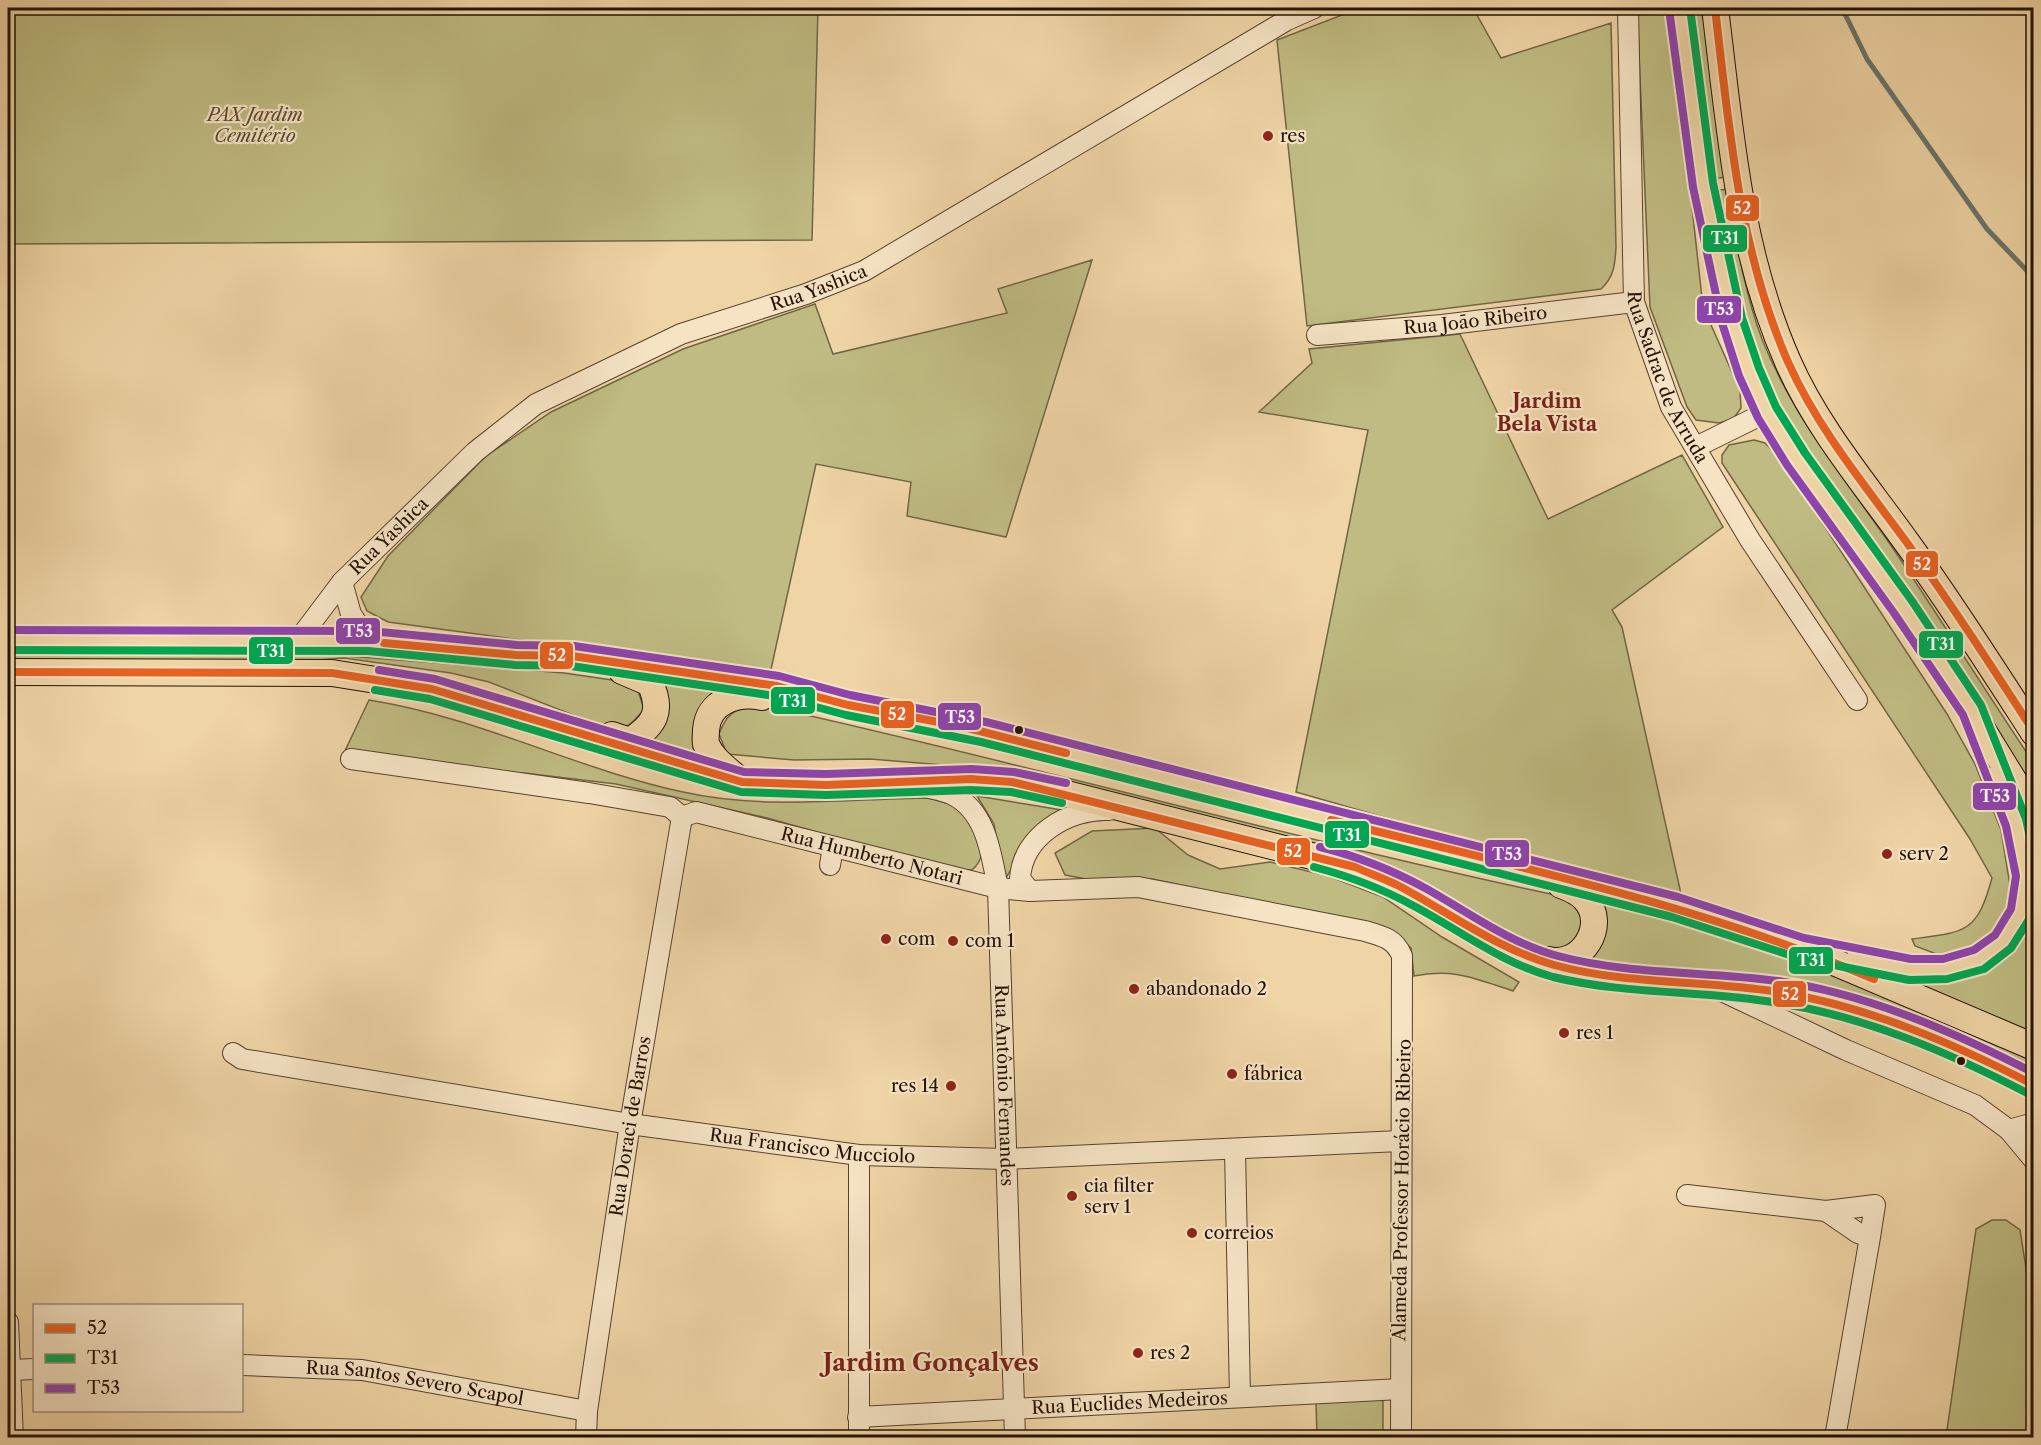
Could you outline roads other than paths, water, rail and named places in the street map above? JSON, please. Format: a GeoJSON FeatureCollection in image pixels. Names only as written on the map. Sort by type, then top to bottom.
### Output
{"type":"FeatureCollection","features":[{"type":"Feature","properties":{"kind":"main road"},"geometry":{"type":"LineString","coordinates":[[1679,8],[1703,185],[1732,321],[1749,372],[1767,412],[1797,459],[1903,607],[1972,710],[2034,813]]}},
{"type":"Feature","properties":{"kind":"main road"},"geometry":{"type":"LineString","coordinates":[[1715,8],[1736,179],[1746,240],[1788,364],[1815,413],[1923,565],[2034,733]]}},
{"type":"Feature","properties":{"kind":"main road"},"geometry":{"type":"LineString","coordinates":[[8,640],[296,643],[369,641],[516,655],[572,656],[777,686],[848,705],[982,732],[1676,907],[1801,948],[2034,1047]]}},
{"type":"Feature","properties":{"kind":"main road"},"geometry":{"type":"LineString","coordinates":[[432,689],[456,684],[630,741],[645,732],[656,707],[656,696],[650,683],[631,673],[572,656]]}},
{"type":"Feature","properties":{"kind":"main road"},"geometry":{"type":"LineString","coordinates":[[8,672],[332,673],[432,689],[742,782],[826,785],[971,779],[1012,782],[1144,812],[1355,867],[1399,886],[1516,953],[1553,965],[1607,977],[1780,992],[1876,1018],[1960,1050],[2034,1084]]}},
{"type":"Feature","properties":{"kind":"main road"},"geometry":{"type":"LineString","coordinates":[[742,782],[716,759],[705,743],[707,722],[716,705],[729,698],[750,694],[899,725],[921,719]]}},
{"type":"Feature","properties":{"kind":"main road"},"geometry":{"type":"LineString","coordinates":[[1801,948],[1910,970],[1933,970],[1979,960],[2003,942],[2021,913],[2027,876],[2016,823],[1972,710]]}},
{"type":"Feature","properties":{"kind":"main road"},"geometry":{"type":"LineString","coordinates":[[1502,864],[1551,880],[1576,892],[1587,900],[1593,917],[1587,946],[1573,959],[1555,962],[1516,953]]}},
{"type":"Feature","properties":{"kind":"street","name":"Rua Yashica"},"geometry":{"type":"LineString","coordinates":[[296,643],[342,582],[475,452],[536,404],[681,334],[806,294],[864,271],[1287,20],[1314,8]]}},
{"type":"Feature","properties":{"kind":"street","name":"Rua Sadrac de Arruda"},"geometry":{"type":"LineString","coordinates":[[1628,8],[1634,302],[1671,407],[1749,540],[1857,700]]}},
{"type":"Feature","properties":{"kind":"street","name":"Rua Joāo Ribeiro"},"geometry":{"type":"LineString","coordinates":[[1317,335],[1442,325],[1634,302]]}},
{"type":"Feature","properties":{"kind":"street"},"geometry":{"type":"LineString","coordinates":[[1696,447],[1767,412]]}},
{"type":"Feature","properties":{"kind":"street","name":"Rua Yashica"},"geometry":{"type":"LineString","coordinates":[[342,582],[351,614],[369,641]]}},
{"type":"Feature","properties":{"kind":"street","name":"Rua Humberto Notari"},"geometry":{"type":"LineString","coordinates":[[351,759],[670,807],[682,817],[696,812],[831,856],[998,888],[1030,891],[1138,887],[1365,931],[1386,937],[1397,944]]}},
{"type":"Feature","properties":{"kind":"street","name":"Rua Antônio Fernandes"},"geometry":{"type":"LineString","coordinates":[[907,783],[953,795],[977,814],[988,844],[998,888],[1015,1437]]}},
{"type":"Feature","properties":{"kind":"street"},"geometry":{"type":"LineString","coordinates":[[1030,891],[1020,879],[1020,864],[1043,834],[1058,823],[1077,813],[1093,809],[1144,812]]}},
{"type":"Feature","properties":{"kind":"street","name":"Rua Doraci de Barros"},"geometry":{"type":"LineString","coordinates":[[586,1437],[587,1411],[630,1124],[682,817]]}},
{"type":"Feature","properties":{"kind":"street","name":"Alameda Professor Horácio Ribeiro"},"geometry":{"type":"LineString","coordinates":[[1397,944],[1402,956],[1404,1035],[1400,1141],[1401,1437]]}},
{"type":"Feature","properties":{"kind":"street"},"geometry":{"type":"LineString","coordinates":[[1701,985],[1730,993],[1846,1050],[1955,1095],[1992,1115],[2009,1130],[2034,1160]]}},
{"type":"Feature","properties":{"kind":"street","name":"Rua Francisco Mucciolo"},"geometry":{"type":"LineString","coordinates":[[233,1053],[242,1059],[630,1124],[859,1155],[1005,1159],[1400,1141]]}},
{"type":"Feature","properties":{"kind":"street"},"geometry":{"type":"LineString","coordinates":[[2009,1130],[2034,1123]]}},
{"type":"Feature","properties":{"kind":"street"},"geometry":{"type":"LineString","coordinates":[[1235,1149],[1240,1397]]}},
{"type":"Feature","properties":{"kind":"street"},"geometry":{"type":"LineString","coordinates":[[859,1155],[859,1437]]}},
{"type":"Feature","properties":{"kind":"street"},"geometry":{"type":"LineString","coordinates":[[1687,1195],[1826,1211],[1875,1205],[1835,1437]]}},
{"type":"Feature","properties":{"kind":"street"},"geometry":{"type":"LineString","coordinates":[[1826,1211],[1858,1233],[1870,1237]]}},
{"type":"Feature","properties":{"kind":"street"},"geometry":{"type":"LineString","coordinates":[[8,1322],[13,1437]]}},
{"type":"Feature","properties":{"kind":"street","name":"Rua Santos Severo Scapol"},"geometry":{"type":"LineString","coordinates":[[243,1365],[362,1370],[587,1411]]}},
{"type":"Feature","properties":{"kind":"street"},"geometry":{"type":"LineString","coordinates":[[11,1370],[33,1369]]}},
{"type":"Feature","properties":{"kind":"street","name":"Rua Euclides Medeiros"},"geometry":{"type":"LineString","coordinates":[[858,1417],[1401,1389]]}},
{"type":"Feature","properties":{"kind":"waterway"},"geometry":{"type":"LineString","coordinates":[[1842,8],[1867,59],[1987,229],[2034,278]]}},
{"type":"Feature","properties":{"kind":"place","name":"res"},"geometry":{"type":"Point","coordinates":[1268,136]}},
{"type":"Feature","properties":{"kind":"place","name":"serv 2"},"geometry":{"type":"Point","coordinates":[1887,854]}},
{"type":"Feature","properties":{"kind":"place","name":"com"},"geometry":{"type":"Point","coordinates":[886,939]}},
{"type":"Feature","properties":{"kind":"place","name":"com 1"},"geometry":{"type":"Point","coordinates":[953,941]}},
{"type":"Feature","properties":{"kind":"place","name":"abandonado 2"},"geometry":{"type":"Point","coordinates":[1134,989]}},
{"type":"Feature","properties":{"kind":"place","name":"res 1"},"geometry":{"type":"Point","coordinates":[1564,1033]}},
{"type":"Feature","properties":{"kind":"place","name":"fábrica"},"geometry":{"type":"Point","coordinates":[1232,1074]}},
{"type":"Feature","properties":{"kind":"place","name":"res 14"},"geometry":{"type":"Point","coordinates":[951,1086]}},
{"type":"Feature","properties":{"kind":"place","name":"cia filter serv 1"},"geometry":{"type":"Point","coordinates":[1072,1196]}},
{"type":"Feature","properties":{"kind":"place","name":"correios"},"geometry":{"type":"Point","coordinates":[1192,1233]}},
{"type":"Feature","properties":{"kind":"place","name":"res 2"},"geometry":{"type":"Point","coordinates":[1138,1353]}},
{"type":"Feature","properties":{"kind":"district","name":"Jardim Bela Vista"},"geometry":{"type":"Point","coordinates":[1547,412]}},
{"type":"Feature","properties":{"kind":"district","name":"Jardim Gonçalves"},"geometry":{"type":"Point","coordinates":[931,1362]}},
{"type":"Feature","properties":{"kind":"park label","name":"PAX Jardim Cemitério"},"geometry":{"type":"Point","coordinates":[255,125]}}]}
